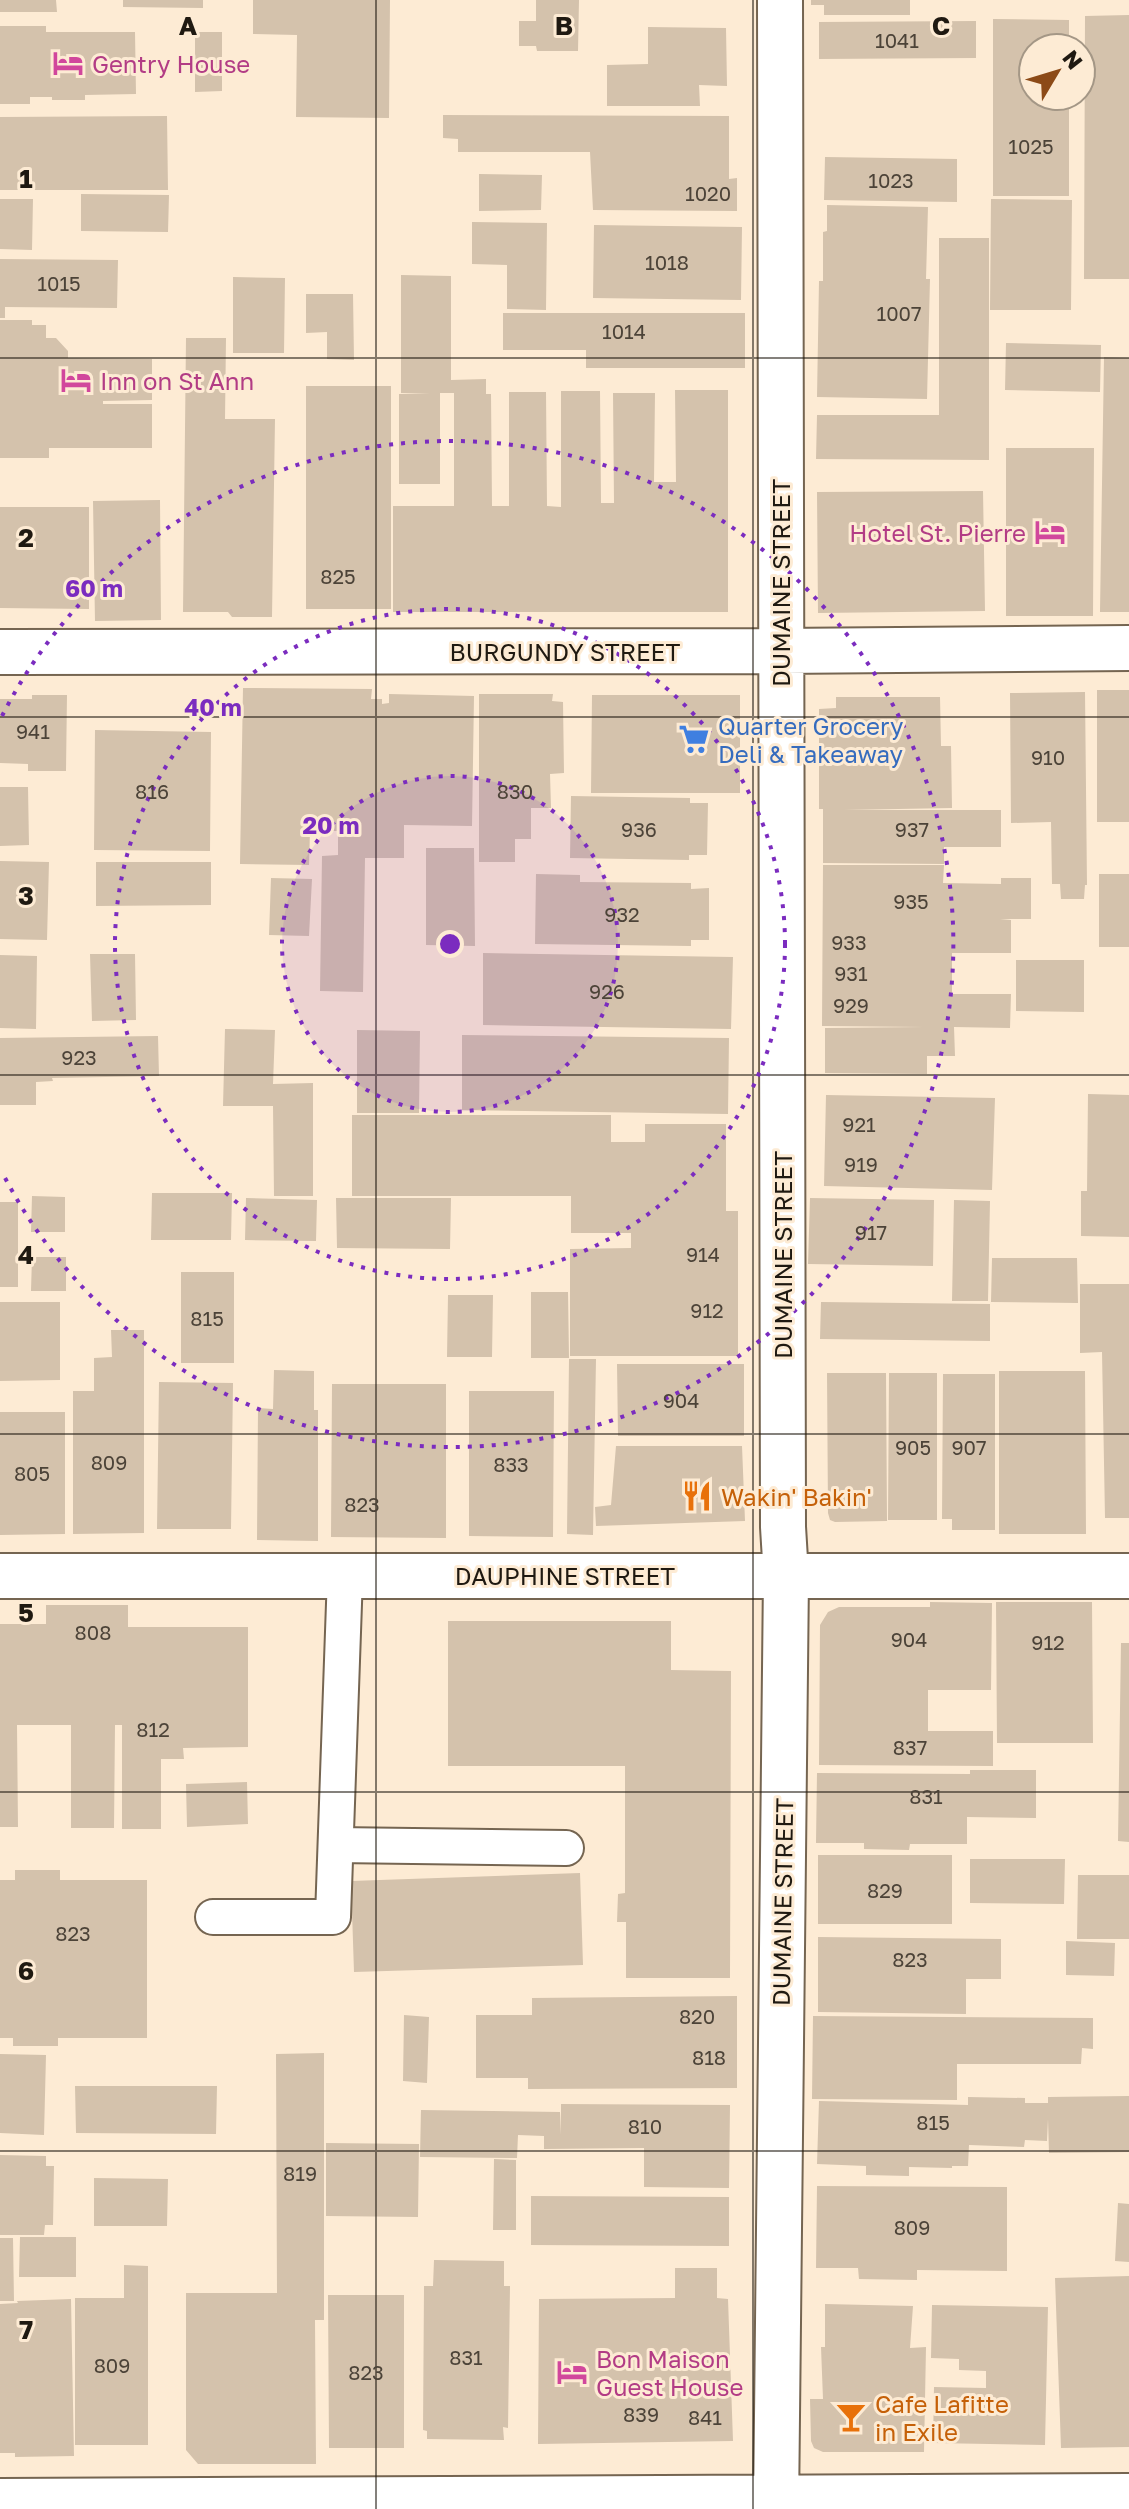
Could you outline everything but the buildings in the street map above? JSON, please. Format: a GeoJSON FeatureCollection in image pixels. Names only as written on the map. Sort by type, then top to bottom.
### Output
{"type":"FeatureCollection","features":[{"type":"Feature","properties":{"kind":"street","name":"DUMAINE STREET"},"geometry":{"type":"LineString","coordinates":[[776,2504],[786,1576],[783,1527],[779,651],[780,0]]}},
{"type":"Feature","properties":{"kind":"street","name":"BURGUNDY STREET"},"geometry":{"type":"LineString","coordinates":[[0,652],[1129,648]]}},
{"type":"Feature","properties":{"kind":"street","name":"DAUPHINE STREET"},"geometry":{"type":"LineString","coordinates":[[0,1576],[1129,1576]]}},
{"type":"Feature","properties":{"kind":"street"},"geometry":{"type":"LineString","coordinates":[[0,2501],[776,2504],[1129,2496]]}},
{"type":"Feature","properties":{"kind":"lane"},"geometry":{"type":"LineString","coordinates":[[213,1917],[333,1917],[345,1575]]}},
{"type":"Feature","properties":{"kind":"lane"},"geometry":{"type":"LineString","coordinates":[[336,1845],[566,1848]]}},
{"type":"Feature","properties":{"kind":"place","name":"Gentry House"},"geometry":{"type":"Point","coordinates":[68,63]}},
{"type":"Feature","properties":{"kind":"place","name":"Inn on St Ann"},"geometry":{"type":"Point","coordinates":[76,380]}},
{"type":"Feature","properties":{"kind":"place","name":"Hotel St. Pierre"},"geometry":{"type":"Point","coordinates":[1050,532]}},
{"type":"Feature","properties":{"kind":"place","name":"Quarter Grocery Deli & Takeaway"},"geometry":{"type":"Point","coordinates":[694,739]}},
{"type":"Feature","properties":{"kind":"place","name":"Wakin' Bakin'"},"geometry":{"type":"Point","coordinates":[697,1496]}},
{"type":"Feature","properties":{"kind":"place","name":"Bon Maison Guest House"},"geometry":{"type":"Point","coordinates":[572,2372]}},
{"type":"Feature","properties":{"kind":"place","name":"Cafe Lafitte in Exile"},"geometry":{"type":"Point","coordinates":[851,2417]}}]}
